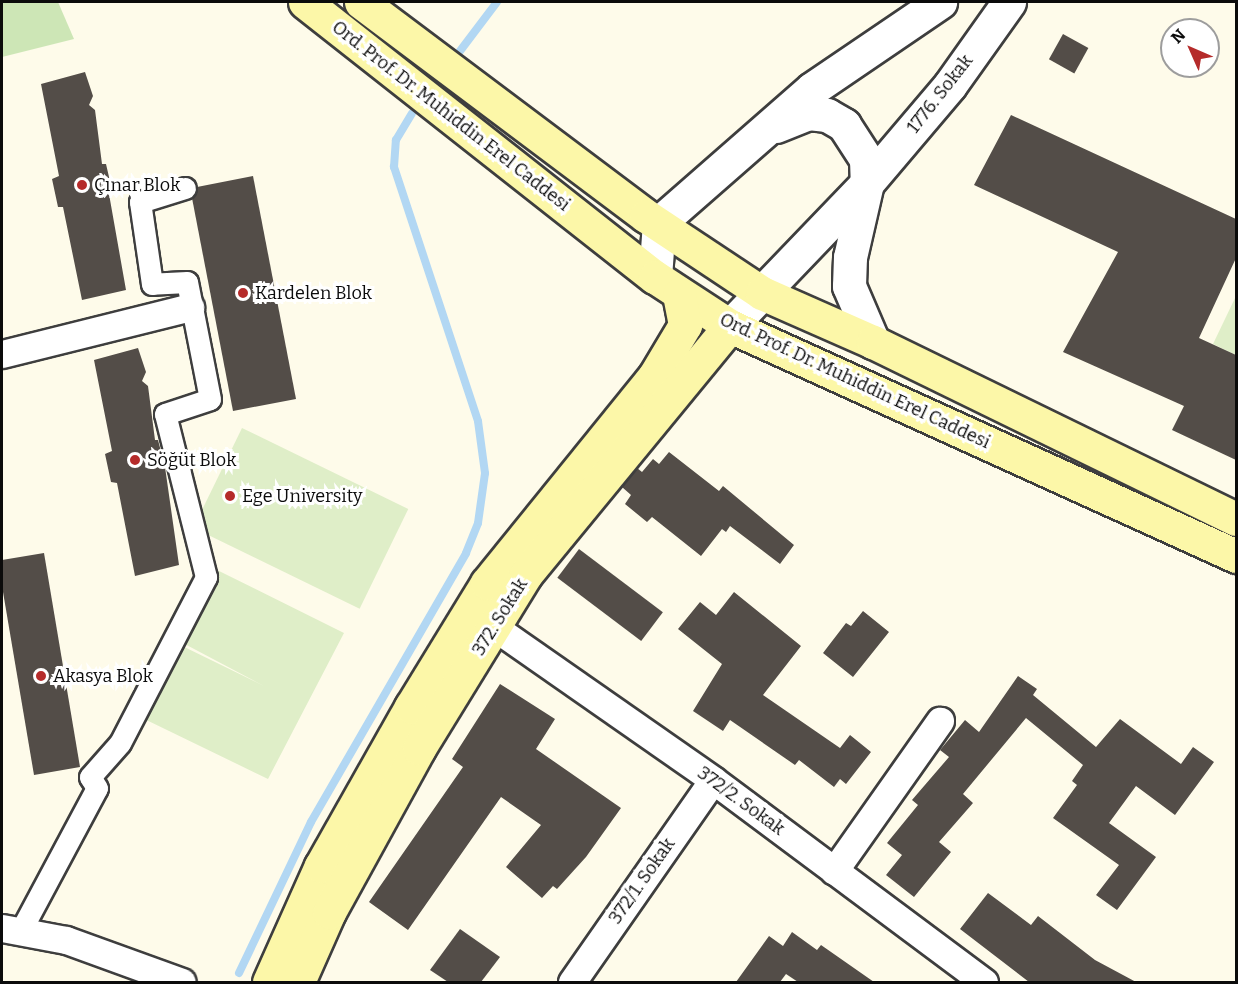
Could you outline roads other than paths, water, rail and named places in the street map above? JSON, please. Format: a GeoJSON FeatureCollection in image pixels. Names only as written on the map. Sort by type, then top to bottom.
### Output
{"type":"FeatureCollection","features":[{"type":"Feature","properties":{"kind":"main road","name":"Ord. Prof. Dr. Muhiddin Erel Caddesi"},"geometry":{"type":"LineString","coordinates":[[305,2],[673,299],[722,334],[1236,556]]}},
{"type":"Feature","properties":{"kind":"main road","name":"Ord. Prof. Dr. Muhiddin Erel Caddesi"},"geometry":{"type":"LineString","coordinates":[[361,2],[659,223],[762,293],[873,342],[1236,519]]}},
{"type":"Feature","properties":{"kind":"main road","name":"372. Sokak"},"geometry":{"type":"LineString","coordinates":[[269,982],[321,866],[411,707],[487,583],[654,377],[673,299]]}},
{"type":"Feature","properties":{"kind":"main road","name":"372. Sokak"},"geometry":{"type":"LineString","coordinates":[[298,982],[357,861],[419,748],[526,574],[722,334]]}},
{"type":"Feature","properties":{"kind":"street","name":"1776. Sokak"},"geometry":{"type":"LineString","coordinates":[[659,223],[759,133],[812,89],[940,2]]}},
{"type":"Feature","properties":{"kind":"street","name":"1776. Sokak"},"geometry":{"type":"LineString","coordinates":[[762,293],[867,183],[950,85],[1009,2]]}},
{"type":"Feature","properties":{"kind":"street","name":"1776. Sokak"},"geometry":{"type":"LineString","coordinates":[[759,133],[808,113],[827,115],[844,125],[866,159],[867,183],[850,257],[849,285],[873,342]]}},
{"type":"Feature","properties":{"kind":"street"},"geometry":{"type":"LineString","coordinates":[[182,982],[66,940],[11,930],[97,788],[90,777],[120,743],[206,577],[165,414],[210,399],[190,307],[187,282],[152,284],[140,202],[185,188]]}},
{"type":"Feature","properties":{"kind":"street"},"geometry":{"type":"LineString","coordinates":[[659,223],[673,299]]}},
{"type":"Feature","properties":{"kind":"street","name":"372. Sokak"},"geometry":{"type":"LineString","coordinates":[[722,334],[762,293]]}},
{"type":"Feature","properties":{"kind":"street"},"geometry":{"type":"LineString","coordinates":[[2,354],[190,307]]}},
{"type":"Feature","properties":{"kind":"street","name":"372/2. Sokak"},"geometry":{"type":"LineString","coordinates":[[494,627],[712,780],[984,982]]}},
{"type":"Feature","properties":{"kind":"street"},"geometry":{"type":"LineString","coordinates":[[834,871],[940,721]]}},
{"type":"Feature","properties":{"kind":"street","name":"372/1. Sokak"},"geometry":{"type":"LineString","coordinates":[[572,982],[712,780]]}},
{"type":"Feature","properties":{"kind":"waterway"},"geometry":{"type":"LineString","coordinates":[[460,51],[497,2]]}},
{"type":"Feature","properties":{"kind":"waterway"},"geometry":{"type":"LineString","coordinates":[[239,973],[311,822],[466,553],[478,523],[485,473],[478,421],[394,167],[396,140],[412,113]]}},
{"type":"Feature","properties":{"kind":"place","name":"Çınar Blok"},"geometry":{"type":"Point","coordinates":[82,185]}},
{"type":"Feature","properties":{"kind":"place","name":"Kardelen Blok"},"geometry":{"type":"Point","coordinates":[243,293]}},
{"type":"Feature","properties":{"kind":"place","name":"Söğüt Blok"},"geometry":{"type":"Point","coordinates":[135,460]}},
{"type":"Feature","properties":{"kind":"place","name":"Ege University"},"geometry":{"type":"Point","coordinates":[230,496]}},
{"type":"Feature","properties":{"kind":"place","name":"Akasya Blok"},"geometry":{"type":"Point","coordinates":[41,676]}}]}
